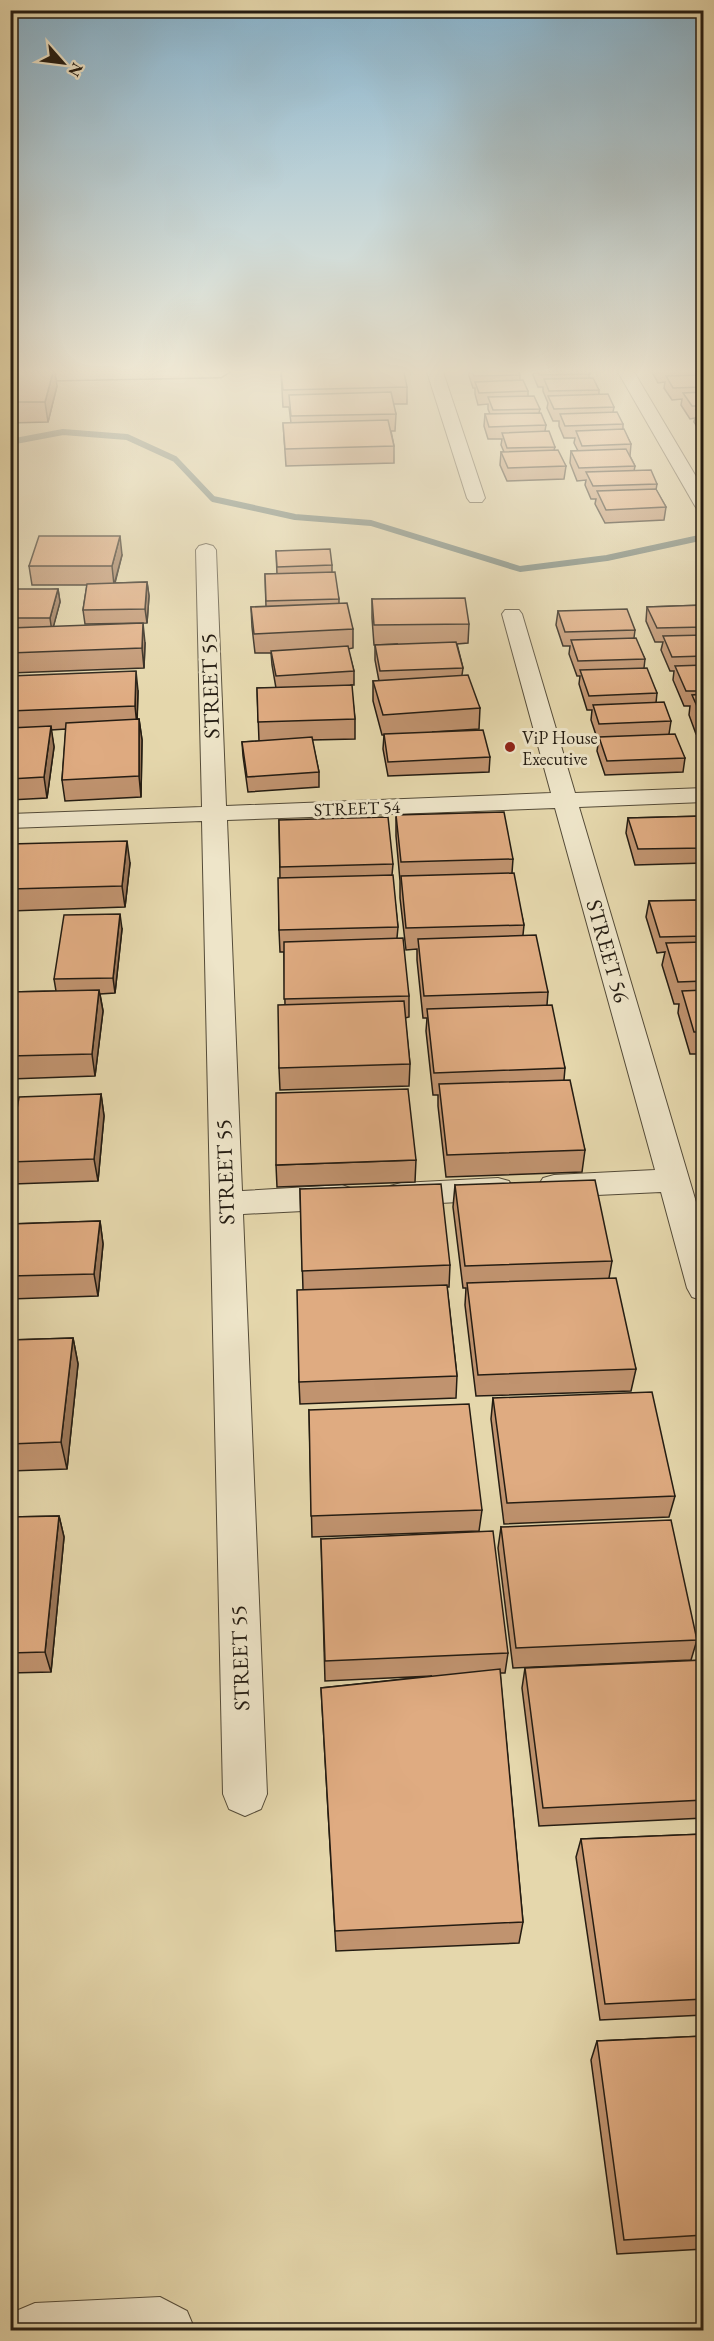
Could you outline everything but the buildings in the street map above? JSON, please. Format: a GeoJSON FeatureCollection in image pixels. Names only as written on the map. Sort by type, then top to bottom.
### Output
{"type":"FeatureCollection","features":[{"type":"Feature","properties":{"kind":"street"},"geometry":{"type":"LineString","coordinates":[[471,481],[476,498]]}},
{"type":"Feature","properties":{"kind":"street"},"geometry":{"type":"LineString","coordinates":[[690,481],[704,506]]}},
{"type":"Feature","properties":{"kind":"street","name":"STREET 55"},"geometry":{"type":"LineString","coordinates":[[206,550],[245,1794]]}},
{"type":"Feature","properties":{"kind":"street","name":"STREET 56"},"geometry":{"type":"LineString","coordinates":[[512,614],[704,1288]]}},
{"type":"Feature","properties":{"kind":"street","name":"STREET 54"},"geometry":{"type":"LineString","coordinates":[[10,822],[704,795]]}},
{"type":"Feature","properties":{"kind":"street"},"geometry":{"type":"LineString","coordinates":[[226,1203],[673,1180]]}},
{"type":"Feature","properties":{"kind":"street"},"geometry":{"type":"LineString","coordinates":[[35,2331],[160,2324],[168,2331]]}},
{"type":"Feature","properties":{"kind":"waterway"},"geometry":{"type":"LineString","coordinates":[[196,481],[213,499],[295,517],[371,523],[520,569],[607,558],[704,537]]}},
{"type":"Feature","properties":{"kind":"place","name":"ViP House Executive"},"geometry":{"type":"Point","coordinates":[510,747]}}]}
